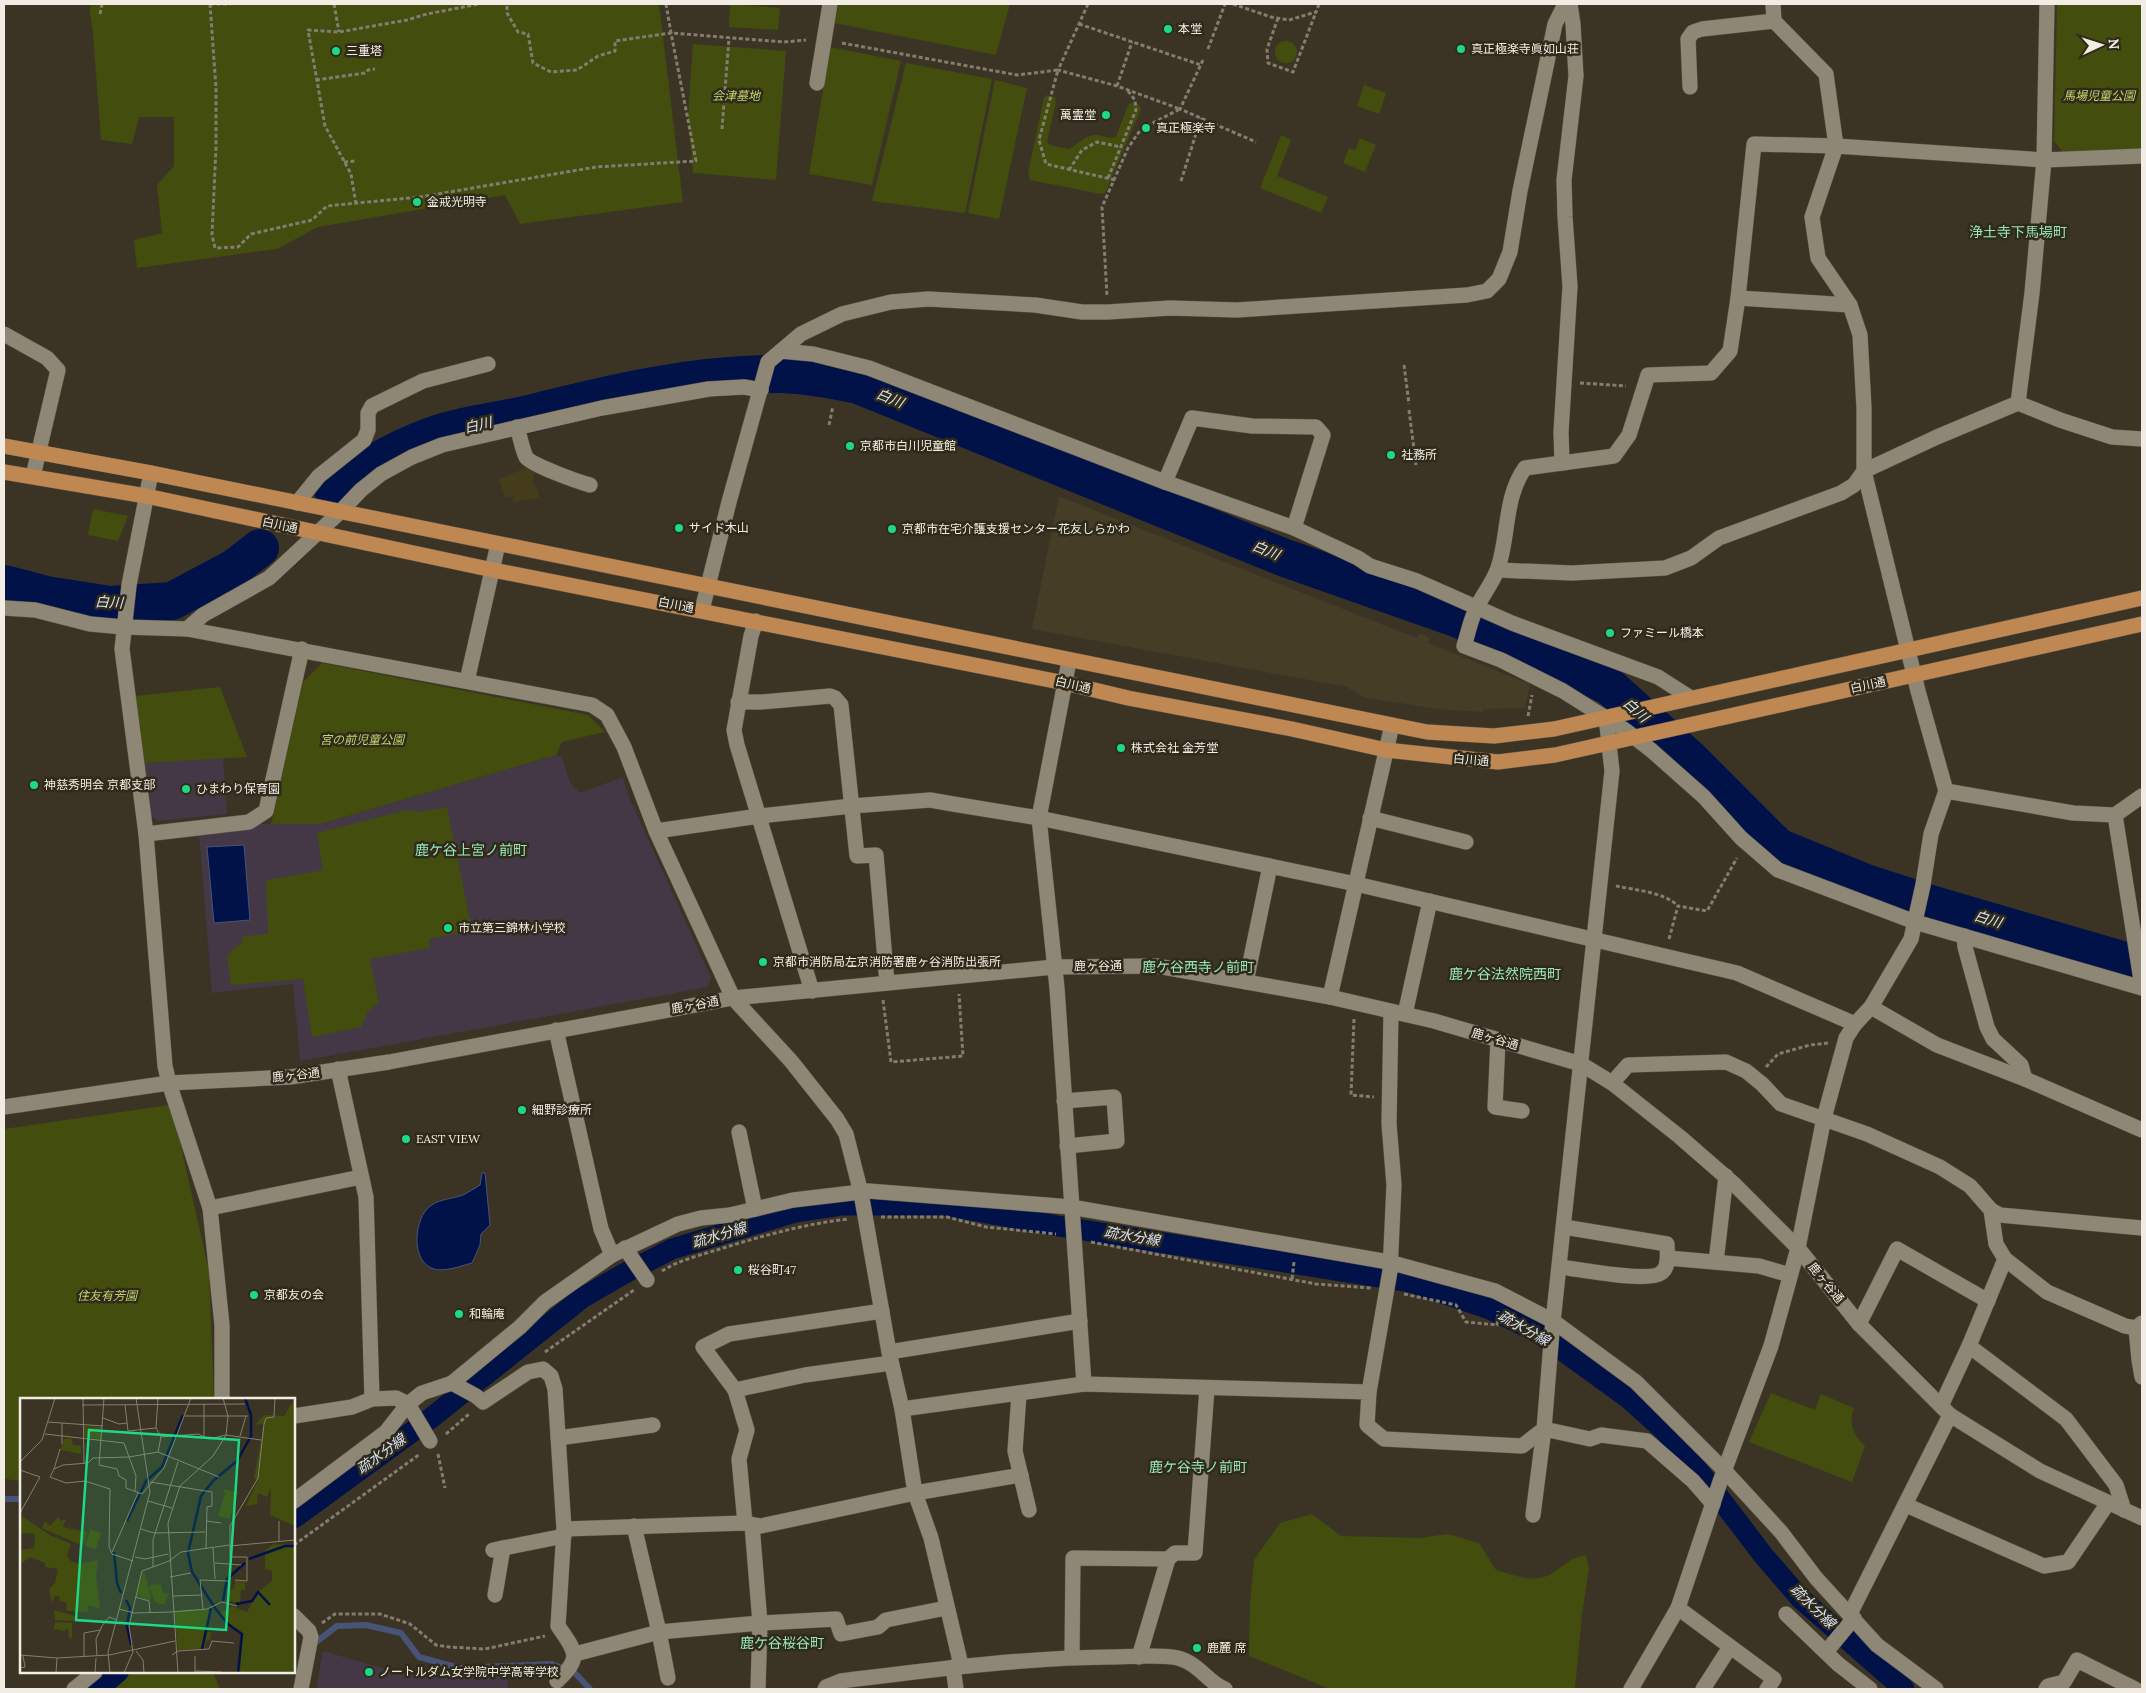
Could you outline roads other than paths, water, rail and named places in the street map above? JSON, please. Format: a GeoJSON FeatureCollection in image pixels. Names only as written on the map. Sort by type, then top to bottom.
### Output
{"type":"FeatureCollection","features":[{"type":"Feature","properties":{"kind":"main road","name":"白川通"},"geometry":{"type":"LineString","coordinates":[[4,446],[151,473],[1069,661],[1220,689],[1427,732],[1494,736],[1554,729],[2142,598]]}},
{"type":"Feature","properties":{"kind":"main road","name":"白川通"},"geometry":{"type":"LineString","coordinates":[[4,472],[146,496],[492,570],[1066,683],[1128,698],[1292,729],[1386,750],[1498,762],[1555,754],[2142,624]]}},
{"type":"Feature","properties":{"kind":"street"},"geometry":{"type":"LineString","coordinates":[[817,83],[830,4]]}},
{"type":"Feature","properties":{"kind":"street"},"geometry":{"type":"LineString","coordinates":[[702,610],[729,502],[768,362],[801,334],[842,314],[891,302],[928,299],[1035,304],[1082,312],[1108,312],[1170,308],[1237,310],[1467,295],[1487,291],[1499,280],[1510,252],[1520,191],[1555,24],[1565,4]]}},
{"type":"Feature","properties":{"kind":"street"},"geometry":{"type":"LineString","coordinates":[[1562,463],[1561,432],[1570,286],[1564,217],[1564,180],[1576,76],[1570,4]]}},
{"type":"Feature","properties":{"kind":"street"},"geometry":{"type":"LineString","coordinates":[[1631,1689],[1678,1608],[1718,1489],[1770,1346],[1798,1248],[1824,1118],[1846,1040],[1855,1024],[1871,1007],[1911,940],[1923,885],[1931,834],[1946,791],[1914,676],[1864,472],[1864,408],[1860,336],[1850,305],[1818,258],[1812,217],[1836,146],[1826,74],[1774,21],[1773,4]]}},
{"type":"Feature","properties":{"kind":"street"},"geometry":{"type":"LineString","coordinates":[[2018,403],[2032,293],[2044,160],[2047,4]]}},
{"type":"Feature","properties":{"kind":"street"},"geometry":{"type":"LineString","coordinates":[[1690,87],[1688,39],[1693,32],[1702,29],[1774,21]]}},
{"type":"Feature","properties":{"kind":"street"},"geometry":{"type":"LineString","coordinates":[[2114,814],[2142,983],[1964,936],[1917,915],[1778,870],[1746,842],[1704,797],[1651,750],[1638,735],[1612,716],[1585,706],[1563,691],[1464,646],[1476,609],[1498,570],[1507,533],[1512,497],[1517,479],[1525,468],[1614,456],[1629,435],[1648,375],[1712,373],[1730,351],[1738,298],[1754,144],[1836,146],[2044,160],[2142,156]]}},
{"type":"Feature","properties":{"kind":"street"},"geometry":{"type":"LineString","coordinates":[[1738,298],[1850,305]]}},
{"type":"Feature","properties":{"kind":"street"},"geometry":{"type":"LineString","coordinates":[[4,334],[47,358],[58,370],[33,476]]}},
{"type":"Feature","properties":{"kind":"street"},"geometry":{"type":"LineString","coordinates":[[781,351],[813,354],[868,368],[1165,482],[1294,528],[1358,558],[1370,566],[1417,581],[1476,609],[1658,677],[1691,698]]}},
{"type":"Feature","properties":{"kind":"street"},"geometry":{"type":"LineString","coordinates":[[297,503],[319,476],[364,440],[368,430],[368,413],[372,406],[423,381],[488,364]]}},
{"type":"Feature","properties":{"kind":"street"},"geometry":{"type":"LineString","coordinates":[[187,629],[203,615],[268,578],[318,533],[361,490],[381,474],[412,457],[442,445],[602,408],[709,388],[762,386]]}},
{"type":"Feature","properties":{"kind":"street"},"geometry":{"type":"LineString","coordinates":[[1498,570],[1572,573],[1665,568],[1691,558],[1719,538],[1841,493],[1854,485],[1864,472],[1937,437],[2018,403],[2060,420],[2112,437],[2142,440]]}},
{"type":"Feature","properties":{"kind":"street"},"geometry":{"type":"LineString","coordinates":[[1165,482],[1192,418],[1252,426],[1316,427],[1322,434],[1294,528]]}},
{"type":"Feature","properties":{"kind":"street"},"geometry":{"type":"LineString","coordinates":[[517,427],[526,457],[532,464],[542,466],[576,482],[590,485]]}},
{"type":"Feature","properties":{"kind":"street"},"geometry":{"type":"LineString","coordinates":[[151,473],[129,585],[122,649],[146,834],[165,1066],[210,1208],[222,1325],[222,1398]]}},
{"type":"Feature","properties":{"kind":"street"},"geometry":{"type":"LineString","coordinates":[[467,681],[498,544]]}},
{"type":"Feature","properties":{"kind":"street"},"geometry":{"type":"LineString","coordinates":[[4,608],[35,610],[90,624],[124,622],[187,629],[302,649],[592,705],[607,715],[624,746],[656,831],[733,998],[791,1061],[837,1119],[846,1134],[865,1215],[890,1358],[902,1410],[915,1493],[931,1538],[946,1608],[957,1666],[956,1689]]}},
{"type":"Feature","properties":{"kind":"street"},"geometry":{"type":"LineString","coordinates":[[756,622],[751,636],[734,730],[812,990]]}},
{"type":"Feature","properties":{"kind":"street"},"geometry":{"type":"LineString","coordinates":[[146,834],[250,822],[266,811],[302,649]]}},
{"type":"Feature","properties":{"kind":"street"},"geometry":{"type":"LineString","coordinates":[[1069,661],[1039,818],[1054,967],[1084,1384]]}},
{"type":"Feature","properties":{"kind":"street"},"geometry":{"type":"LineString","coordinates":[[738,702],[830,696],[836,698],[841,705],[857,856],[876,855],[884,983]]}},
{"type":"Feature","properties":{"kind":"street"},"geometry":{"type":"LineString","coordinates":[[1533,1515],[1544,1429],[1550,1349],[1612,771],[1609,742],[1612,716]]}},
{"type":"Feature","properties":{"kind":"street"},"geometry":{"type":"LineString","coordinates":[[1330,997],[1392,725]]}},
{"type":"Feature","properties":{"kind":"street"},"geometry":{"type":"LineString","coordinates":[[1946,791],[2073,813],[2114,814],[2142,796]]}},
{"type":"Feature","properties":{"kind":"street"},"geometry":{"type":"LineString","coordinates":[[656,831],[759,816],[930,800],[1039,818],[1356,884],[1736,973],[1855,1024]]}},
{"type":"Feature","properties":{"kind":"street"},"geometry":{"type":"LineString","coordinates":[[1370,818],[1466,842]]}},
{"type":"Feature","properties":{"kind":"street"},"geometry":{"type":"LineString","coordinates":[[1246,982],[1270,866]]}},
{"type":"Feature","properties":{"kind":"street"},"geometry":{"type":"LineString","coordinates":[[1430,901],[1398,1013],[1389,1124],[1394,1185],[1389,1266],[1387,1289],[1369,1392],[1367,1425],[1384,1439],[1522,1446],[1544,1429],[1590,1439],[1602,1435],[1647,1441],[1692,1481],[1718,1489],[1781,1532],[1816,1578],[1851,1619],[1877,1645],[1936,1689]]}},
{"type":"Feature","properties":{"kind":"street"},"geometry":{"type":"LineString","coordinates":[[1964,936],[1965,947],[1987,1026],[1993,1039],[2021,1065],[2025,1079]]}},
{"type":"Feature","properties":{"kind":"street","name":"鹿ヶ谷通"},"geometry":{"type":"LineString","coordinates":[[4,1107],[169,1083],[290,1077],[733,998],[1054,967],[1157,966],[1330,997],[1398,1013],[1581,1064],[1612,1083],[1726,1176],[1798,1248],[1859,1324],[1945,1410],[2040,1471],[2142,1518]]}},
{"type":"Feature","properties":{"kind":"street"},"geometry":{"type":"LineString","coordinates":[[1871,1007],[1937,1045],[2025,1079],[2142,1130]]}},
{"type":"Feature","properties":{"kind":"street"},"geometry":{"type":"LineString","coordinates":[[556,1030],[601,1229],[618,1251],[634,1263],[647,1280]]}},
{"type":"Feature","properties":{"kind":"street"},"geometry":{"type":"LineString","coordinates":[[1498,1040],[1494,1107],[1522,1111]]}},
{"type":"Feature","properties":{"kind":"street"},"geometry":{"type":"LineString","coordinates":[[1612,1083],[1628,1065],[1726,1062],[1746,1071],[1781,1104],[1867,1134],[1940,1167],[1970,1186],[1991,1210],[2000,1215],[2142,1228]]}},
{"type":"Feature","properties":{"kind":"street"},"geometry":{"type":"LineString","coordinates":[[338,1069],[366,1197],[372,1399]]}},
{"type":"Feature","properties":{"kind":"street"},"geometry":{"type":"LineString","coordinates":[[1064,1101],[1114,1097],[1117,1141],[1067,1146]]}},
{"type":"Feature","properties":{"kind":"street"},"geometry":{"type":"LineString","coordinates":[[739,1132],[755,1209]]}},
{"type":"Feature","properties":{"kind":"street"},"geometry":{"type":"LineString","coordinates":[[1716,1262],[1726,1176]]}},
{"type":"Feature","properties":{"kind":"street"},"geometry":{"type":"LineString","coordinates":[[210,1208],[361,1177]]}},
{"type":"Feature","properties":{"kind":"street"},"geometry":{"type":"LineString","coordinates":[[295,1499],[386,1432],[408,1404],[422,1393],[456,1384],[545,1302],[618,1251],[678,1224],[793,1200],[861,1195],[945,1196],[1073,1225],[1389,1266],[1495,1292],[1553,1326],[1636,1382],[1718,1489]]}},
{"type":"Feature","properties":{"kind":"street"},"geometry":{"type":"LineString","coordinates":[[1991,1210],[1996,1244],[2006,1259],[2047,1292],[2125,1326],[2139,1326],[2138,1360],[2142,1377]]}},
{"type":"Feature","properties":{"kind":"street"},"geometry":{"type":"LineString","coordinates":[[1560,1267],[1646,1278],[1662,1273],[1668,1264],[1667,1244],[1564,1227]]}},
{"type":"Feature","properties":{"kind":"street"},"geometry":{"type":"LineString","coordinates":[[1859,1324],[1897,1249],[1988,1301]]}},
{"type":"Feature","properties":{"kind":"street"},"geometry":{"type":"LineString","coordinates":[[1668,1258],[1759,1266],[1790,1275]]}},
{"type":"Feature","properties":{"kind":"street"},"geometry":{"type":"LineString","coordinates":[[1828,1650],[1851,1619],[1906,1505],[1969,1346],[2006,1259]]}},
{"type":"Feature","properties":{"kind":"street"},"geometry":{"type":"LineString","coordinates":[[758,1689],[760,1623],[739,1459],[747,1430],[735,1390],[703,1347],[729,1334],[882,1311]]}},
{"type":"Feature","properties":{"kind":"street"},"geometry":{"type":"LineString","coordinates":[[735,1390],[1080,1321]]}},
{"type":"Feature","properties":{"kind":"street"},"geometry":{"type":"LineString","coordinates":[[1969,1346],[2066,1419],[2116,1485],[2124,1510]]}},
{"type":"Feature","properties":{"kind":"street"},"geometry":{"type":"LineString","coordinates":[[456,1384],[480,1399],[528,1372],[543,1369],[551,1376],[555,1389],[564,1533],[558,1626],[570,1642],[567,1669],[659,1632],[760,1623],[836,1619],[841,1634],[878,1627],[886,1620],[946,1608]]}},
{"type":"Feature","properties":{"kind":"street"},"geometry":{"type":"LineString","coordinates":[[902,1410],[1084,1384],[1369,1392]]}},
{"type":"Feature","properties":{"kind":"street"},"geometry":{"type":"LineString","coordinates":[[1139,1657],[1168,1559],[1175,1553],[1195,1553],[1207,1388]]}},
{"type":"Feature","properties":{"kind":"street"},"geometry":{"type":"LineString","coordinates":[[1019,1394],[1016,1450],[1029,1510]]}},
{"type":"Feature","properties":{"kind":"street"},"geometry":{"type":"LineString","coordinates":[[295,1416],[352,1407],[372,1399],[396,1398],[408,1404],[425,1431]]}},
{"type":"Feature","properties":{"kind":"street"},"geometry":{"type":"LineString","coordinates":[[558,1438],[653,1425]]}},
{"type":"Feature","properties":{"kind":"street"},"geometry":{"type":"LineString","coordinates":[[495,1594],[498,1549],[564,1533],[634,1526],[748,1524],[761,1526],[915,1493],[1021,1475]]}},
{"type":"Feature","properties":{"kind":"street"},"geometry":{"type":"LineString","coordinates":[[1906,1505],[2044,1566],[2068,1562],[2108,1503]]}},
{"type":"Feature","properties":{"kind":"street"},"geometry":{"type":"LineString","coordinates":[[634,1526],[668,1678]]}},
{"type":"Feature","properties":{"kind":"street"},"geometry":{"type":"LineString","coordinates":[[1072,1657],[1073,1558],[1168,1559]]}},
{"type":"Feature","properties":{"kind":"street"},"geometry":{"type":"LineString","coordinates":[[1678,1608],[1774,1679],[1767,1689]]}},
{"type":"Feature","properties":{"kind":"street"},"geometry":{"type":"LineString","coordinates":[[1786,1614],[1870,1689]]}},
{"type":"Feature","properties":{"kind":"street"},"geometry":{"type":"LineString","coordinates":[[295,1617],[309,1631],[311,1637],[301,1689]]}},
{"type":"Feature","properties":{"kind":"street"},"geometry":{"type":"LineString","coordinates":[[1703,1689],[1730,1647]]}},
{"type":"Feature","properties":{"kind":"street"},"geometry":{"type":"LineString","coordinates":[[825,1689],[841,1681],[957,1666],[1072,1657],[1178,1658],[1198,1667],[1211,1683],[1225,1689]]}},
{"type":"Feature","properties":{"kind":"street"},"geometry":{"type":"LineString","coordinates":[[2046,1689],[2048,1686],[2064,1682],[2077,1660],[2135,1689]]}},
{"type":"Feature","properties":{"kind":"street"},"geometry":{"type":"LineString","coordinates":[[74,1689],[94,1673]]}},
{"type":"Feature","properties":{"kind":"waterway","name":"白川"},"geometry":{"type":"LineString","coordinates":[[333,490],[384,457],[425,438],[462,427],[529,414],[623,392],[719,377],[783,374],[802,375],[858,385],[1285,558],[1456,618],[1609,686],[1689,758],[1778,847],[1866,883],[2142,966]]}},
{"type":"Feature","properties":{"kind":"waterway","name":"白川"},"geometry":{"type":"LineString","coordinates":[[4,584],[46,595],[110,605],[172,601],[234,568],[260,548]]}},
{"type":"Feature","properties":{"kind":"waterway","name":"疏水分線"},"geometry":{"type":"LineString","coordinates":[[295,1517],[431,1418],[582,1298],[672,1249],[795,1212],[841,1205],[943,1205],[1058,1226],[1410,1282],[1490,1309],[1537,1332],[1628,1398],[1666,1432],[1709,1484],[1763,1555],[1800,1598],[1904,1689]]}},
{"type":"Feature","properties":{"kind":"waterway"},"geometry":{"type":"LineString","coordinates":[[4,1499],[20,1499]]}},
{"type":"Feature","properties":{"kind":"waterway"},"geometry":{"type":"LineString","coordinates":[[316,1642],[337,1626],[366,1625],[401,1633],[419,1657],[459,1668],[552,1664],[575,1673],[590,1689]]}},
{"type":"Feature","properties":{"kind":"waterway","name":"疏水分線"},"geometry":{"type":"LineString","coordinates":[[98,1689],[117,1673]]}},
{"type":"Feature","properties":{"kind":"place","name":"本堂"},"geometry":{"type":"Point","coordinates":[1168,29]}},
{"type":"Feature","properties":{"kind":"place","name":"真正極楽寺眞如山荘"},"geometry":{"type":"Point","coordinates":[1461,49]}},
{"type":"Feature","properties":{"kind":"place","name":"三重塔"},"geometry":{"type":"Point","coordinates":[336,51]}},
{"type":"Feature","properties":{"kind":"place","name":"萬霊堂"},"geometry":{"type":"Point","coordinates":[1106,115]}},
{"type":"Feature","properties":{"kind":"place","name":"真正極楽寺"},"geometry":{"type":"Point","coordinates":[1146,128]}},
{"type":"Feature","properties":{"kind":"place","name":"金戒光明寺"},"geometry":{"type":"Point","coordinates":[417,202]}},
{"type":"Feature","properties":{"kind":"place","name":"京都市白川児童館"},"geometry":{"type":"Point","coordinates":[850,446]}},
{"type":"Feature","properties":{"kind":"place","name":"社務所"},"geometry":{"type":"Point","coordinates":[1391,455]}},
{"type":"Feature","properties":{"kind":"place","name":"サイド木山"},"geometry":{"type":"Point","coordinates":[679,528]}},
{"type":"Feature","properties":{"kind":"place","name":"京都市在宅介護支援センター花友しらかわ"},"geometry":{"type":"Point","coordinates":[892,529]}},
{"type":"Feature","properties":{"kind":"place","name":"ファミール橋本"},"geometry":{"type":"Point","coordinates":[1610,633]}},
{"type":"Feature","properties":{"kind":"place","name":"株式会社 金芳堂"},"geometry":{"type":"Point","coordinates":[1121,748]}},
{"type":"Feature","properties":{"kind":"place","name":"神慈秀明会 京都支部"},"geometry":{"type":"Point","coordinates":[34,785]}},
{"type":"Feature","properties":{"kind":"place","name":"ひまわり保育園"},"geometry":{"type":"Point","coordinates":[186,789]}},
{"type":"Feature","properties":{"kind":"place","name":"市立第三錦林小学校"},"geometry":{"type":"Point","coordinates":[448,928]}},
{"type":"Feature","properties":{"kind":"place","name":"京都市消防局左京消防署鹿ヶ谷消防出張所"},"geometry":{"type":"Point","coordinates":[763,962]}},
{"type":"Feature","properties":{"kind":"place","name":"細野診療所"},"geometry":{"type":"Point","coordinates":[522,1110]}},
{"type":"Feature","properties":{"kind":"place","name":"EAST VIEW"},"geometry":{"type":"Point","coordinates":[406,1139]}},
{"type":"Feature","properties":{"kind":"place","name":"桜谷町47"},"geometry":{"type":"Point","coordinates":[738,1270]}},
{"type":"Feature","properties":{"kind":"place","name":"京都友の会"},"geometry":{"type":"Point","coordinates":[254,1295]}},
{"type":"Feature","properties":{"kind":"place","name":"和輪庵"},"geometry":{"type":"Point","coordinates":[459,1314]}},
{"type":"Feature","properties":{"kind":"place","name":"鹿麓 席"},"geometry":{"type":"Point","coordinates":[1197,1648]}},
{"type":"Feature","properties":{"kind":"place","name":"ノートルダム女学院中学高等学校"},"geometry":{"type":"Point","coordinates":[369,1672]}},
{"type":"Feature","properties":{"kind":"district","name":"浄土寺下馬場町"},"geometry":{"type":"Point","coordinates":[2018,232]}},
{"type":"Feature","properties":{"kind":"district","name":"鹿ケ谷上宮ノ前町"},"geometry":{"type":"Point","coordinates":[471,850]}},
{"type":"Feature","properties":{"kind":"district","name":"鹿ケ谷西寺ノ前町"},"geometry":{"type":"Point","coordinates":[1198,967]}},
{"type":"Feature","properties":{"kind":"district","name":"鹿ケ谷法然院西町"},"geometry":{"type":"Point","coordinates":[1505,974]}},
{"type":"Feature","properties":{"kind":"district","name":"鹿ケ谷寺ノ前町"},"geometry":{"type":"Point","coordinates":[1198,1467]}},
{"type":"Feature","properties":{"kind":"district","name":"鹿ケ谷桜谷町"},"geometry":{"type":"Point","coordinates":[782,1643]}},
{"type":"Feature","properties":{"kind":"park label","name":"会津墓地"},"geometry":{"type":"Point","coordinates":[736,96]}},
{"type":"Feature","properties":{"kind":"park label","name":"馬場児童公園"},"geometry":{"type":"Point","coordinates":[2099,96]}},
{"type":"Feature","properties":{"kind":"park label","name":"宮の前児童公園"},"geometry":{"type":"Point","coordinates":[362,740]}},
{"type":"Feature","properties":{"kind":"park label","name":"住友有芳園"},"geometry":{"type":"Point","coordinates":[107,1296]}}]}
